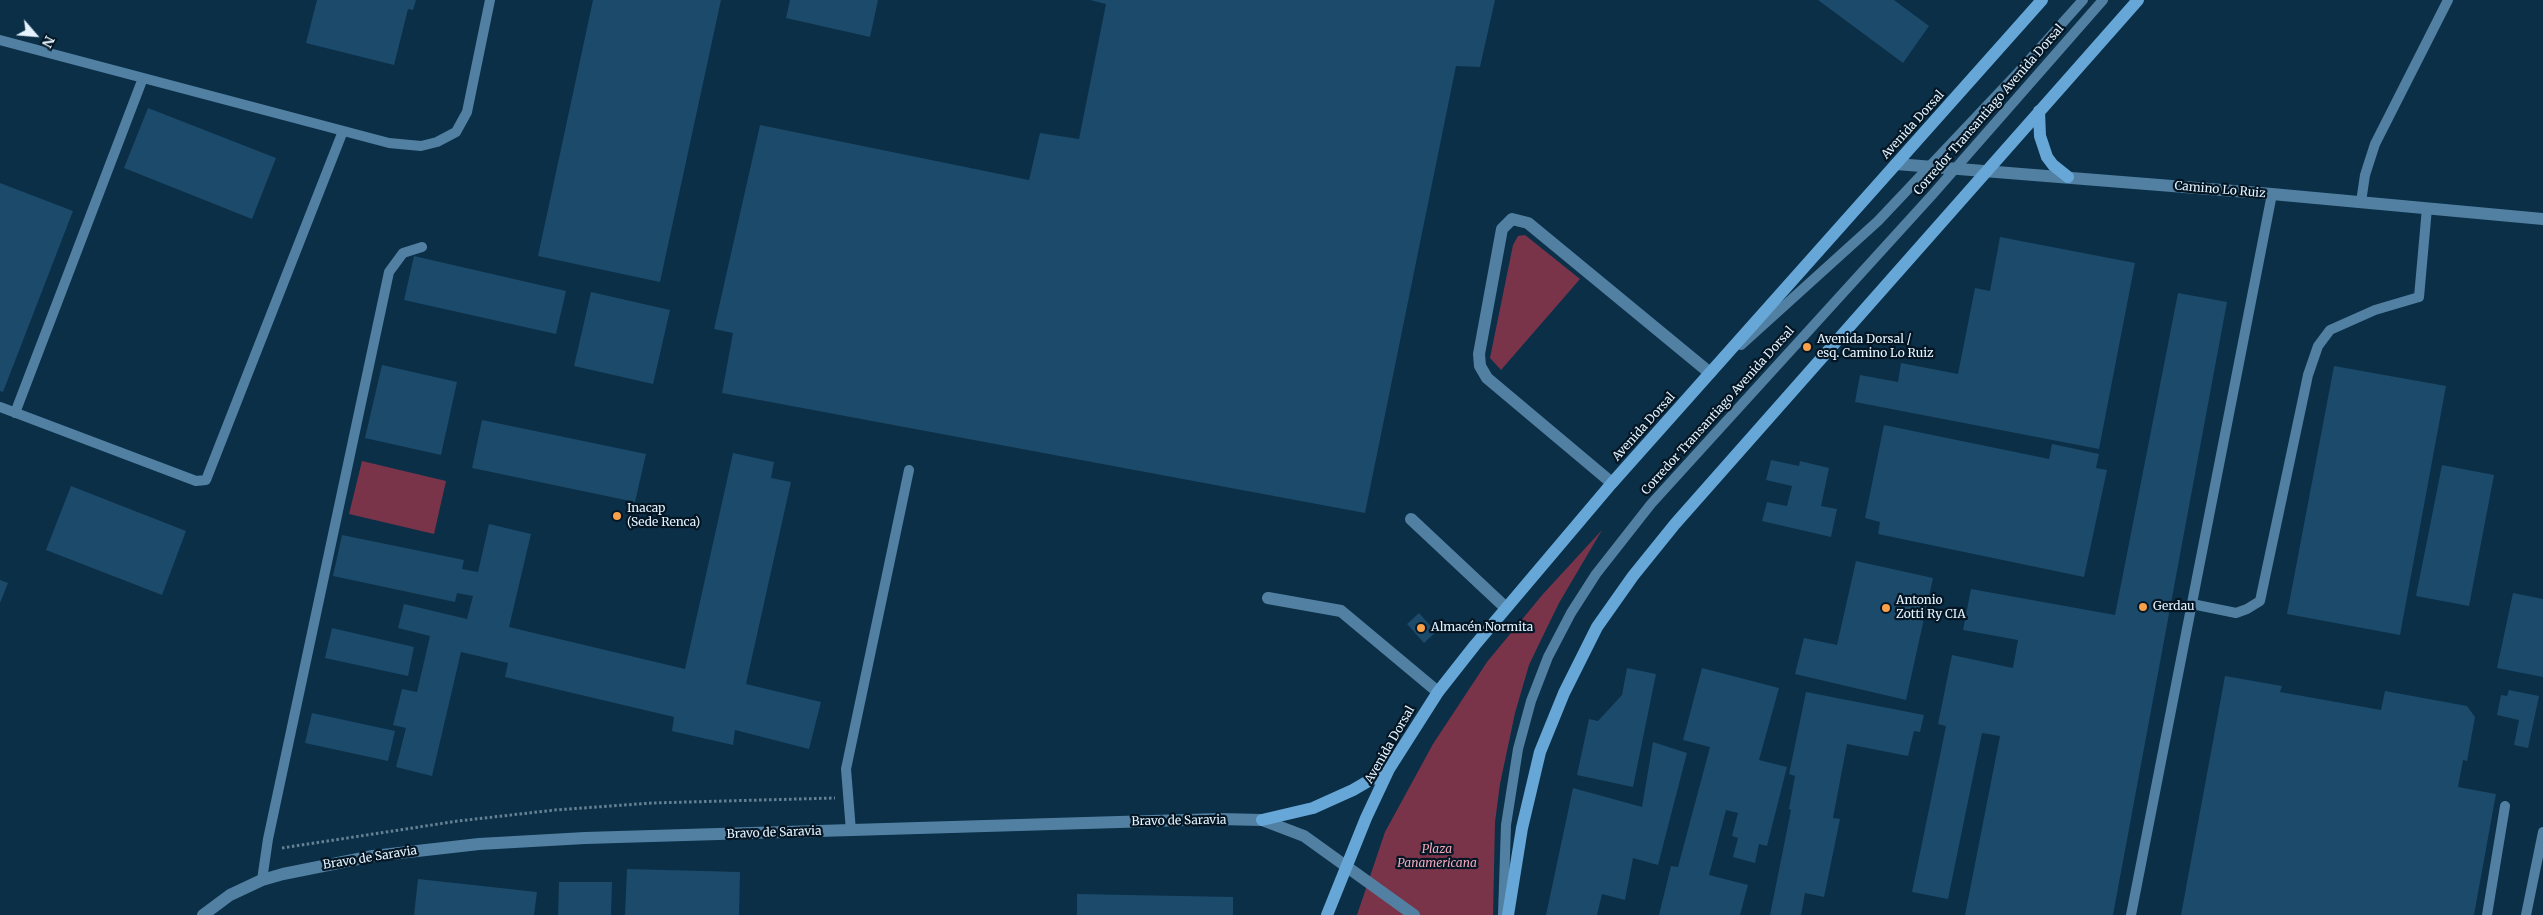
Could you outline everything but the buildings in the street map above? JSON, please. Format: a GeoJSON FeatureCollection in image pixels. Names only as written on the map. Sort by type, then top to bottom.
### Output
{"type":"FeatureCollection","features":[{"type":"Feature","properties":{"kind":"main road","name":"Avenida Dorsal"},"geometry":{"type":"LineString","coordinates":[[1327,915],[1346,865],[1390,769],[1438,692],[1612,483],[2042,0]]}},
{"type":"Feature","properties":{"kind":"main road"},"geometry":{"type":"LineString","coordinates":[[1508,915],[1522,828],[1540,752],[1564,693],[1597,628],[1633,576],[1675,524],[2138,0]]}},
{"type":"Feature","properties":{"kind":"main road"},"geometry":{"type":"LineString","coordinates":[[2039,111],[2040,136],[2048,157],[2053,165],[2068,177]]}},
{"type":"Feature","properties":{"kind":"main road"},"geometry":{"type":"LineString","coordinates":[[1262,820],[1313,808],[1353,790],[1390,769]]}},
{"type":"Feature","properties":{"kind":"street","name":"Camino Lo Ruiz"},"geometry":{"type":"LineString","coordinates":[[1896,164],[2272,194],[2543,219]]}},
{"type":"Feature","properties":{"kind":"street"},"geometry":{"type":"LineString","coordinates":[[1612,483],[1487,378],[1480,366],[1479,354],[1502,229],[1512,219],[1528,223],[1710,373]]}},
{"type":"Feature","properties":{"kind":"street"},"geometry":{"type":"LineString","coordinates":[[1411,519],[1506,608]]}},
{"type":"Feature","properties":{"kind":"street"},"geometry":{"type":"LineString","coordinates":[[1268,598],[1341,611],[1438,692]]}},
{"type":"Feature","properties":{"kind":"street","name":"Bravo de Saravia"},"geometry":{"type":"LineString","coordinates":[[202,915],[230,895],[262,880],[320,865],[373,856],[479,844],[567,839],[1219,819],[1262,820],[1304,836],[1414,915]]}},
{"type":"Feature","properties":{"kind":"lane"},"geometry":{"type":"LineString","coordinates":[[0,40],[389,143],[421,146],[438,142],[456,132],[467,112],[490,0]]}},
{"type":"Feature","properties":{"kind":"lane","name":"Corredor Transantiago Avenida Dorsal"},"geometry":{"type":"LineString","coordinates":[[1710,373],[1878,221],[2014,77],[2083,0]]}},
{"type":"Feature","properties":{"kind":"lane","name":"Corredor Transantiago Avenida Dorsal"},"geometry":{"type":"LineString","coordinates":[[1503,915],[1506,825],[1518,749],[1531,700],[1548,657],[1571,612],[1596,574],[1651,504],[1956,168],[2104,0]]}},
{"type":"Feature","properties":{"kind":"lane"},"geometry":{"type":"LineString","coordinates":[[2361,202],[2375,144],[2448,0]]}},
{"type":"Feature","properties":{"kind":"lane"},"geometry":{"type":"LineString","coordinates":[[15,413],[143,78]]}},
{"type":"Feature","properties":{"kind":"lane"},"geometry":{"type":"LineString","coordinates":[[0,407],[196,481],[206,480],[343,130]]}},
{"type":"Feature","properties":{"kind":"lane"},"geometry":{"type":"LineString","coordinates":[[2131,915],[2272,194]]}},
{"type":"Feature","properties":{"kind":"lane"},"geometry":{"type":"LineString","coordinates":[[2192,604],[2236,613],[2260,601],[2308,375],[2318,346],[2330,330],[2375,310],[2419,297],[2427,208]]}},
{"type":"Feature","properties":{"kind":"lane"},"geometry":{"type":"LineString","coordinates":[[262,880],[266,851],[389,272],[403,253],[422,246]]}},
{"type":"Feature","properties":{"kind":"lane"},"geometry":{"type":"LineString","coordinates":[[851,831],[846,769],[909,470]]}},
{"type":"Feature","properties":{"kind":"lane"},"geometry":{"type":"LineString","coordinates":[[2487,915],[2505,806]]}},
{"type":"Feature","properties":{"kind":"lane"},"geometry":{"type":"LineString","coordinates":[[2526,915],[2543,832]]}},
{"type":"Feature","properties":{"kind":"path"},"geometry":{"type":"LineString","coordinates":[[266,851],[362,834],[555,810],[652,803],[847,798]]}},
{"type":"Feature","properties":{"kind":"green space"},"geometry":{"type":"Polygon","coordinates":[[[1525,235],[1580,279],[1501,370],[1490,358],[1513,245],[1518,236],[1525,235]]]}},
{"type":"Feature","properties":{"kind":"green space"},"geometry":{"type":"Polygon","coordinates":[[[362,461],[446,481],[434,534],[349,514],[362,461]]]}},
{"type":"Feature","properties":{"kind":"green space","name":"Plaza Panamericana"},"geometry":{"type":"Polygon","coordinates":[[[1602,530],[1559,603],[1529,665],[1515,713],[1500,784],[1495,822],[1493,915],[1357,915],[1385,832],[1433,744],[1487,662],[1543,594],[1602,530]]]}},
{"type":"Feature","properties":{"kind":"place","name":"Avenida Dorsal / esq. Camino Lo Ruiz"},"geometry":{"type":"Point","coordinates":[1807,347]}},
{"type":"Feature","properties":{"kind":"place","name":"Inacap (Sede Renca)"},"geometry":{"type":"Point","coordinates":[617,516]}},
{"type":"Feature","properties":{"kind":"place","name":"Gerdau"},"geometry":{"type":"Point","coordinates":[2143,607]}},
{"type":"Feature","properties":{"kind":"place","name":"Antonio Zotti Ry CIA"},"geometry":{"type":"Point","coordinates":[1886,608]}},
{"type":"Feature","properties":{"kind":"place","name":"Almacén Normita"},"geometry":{"type":"Point","coordinates":[1421,628]}}]}
